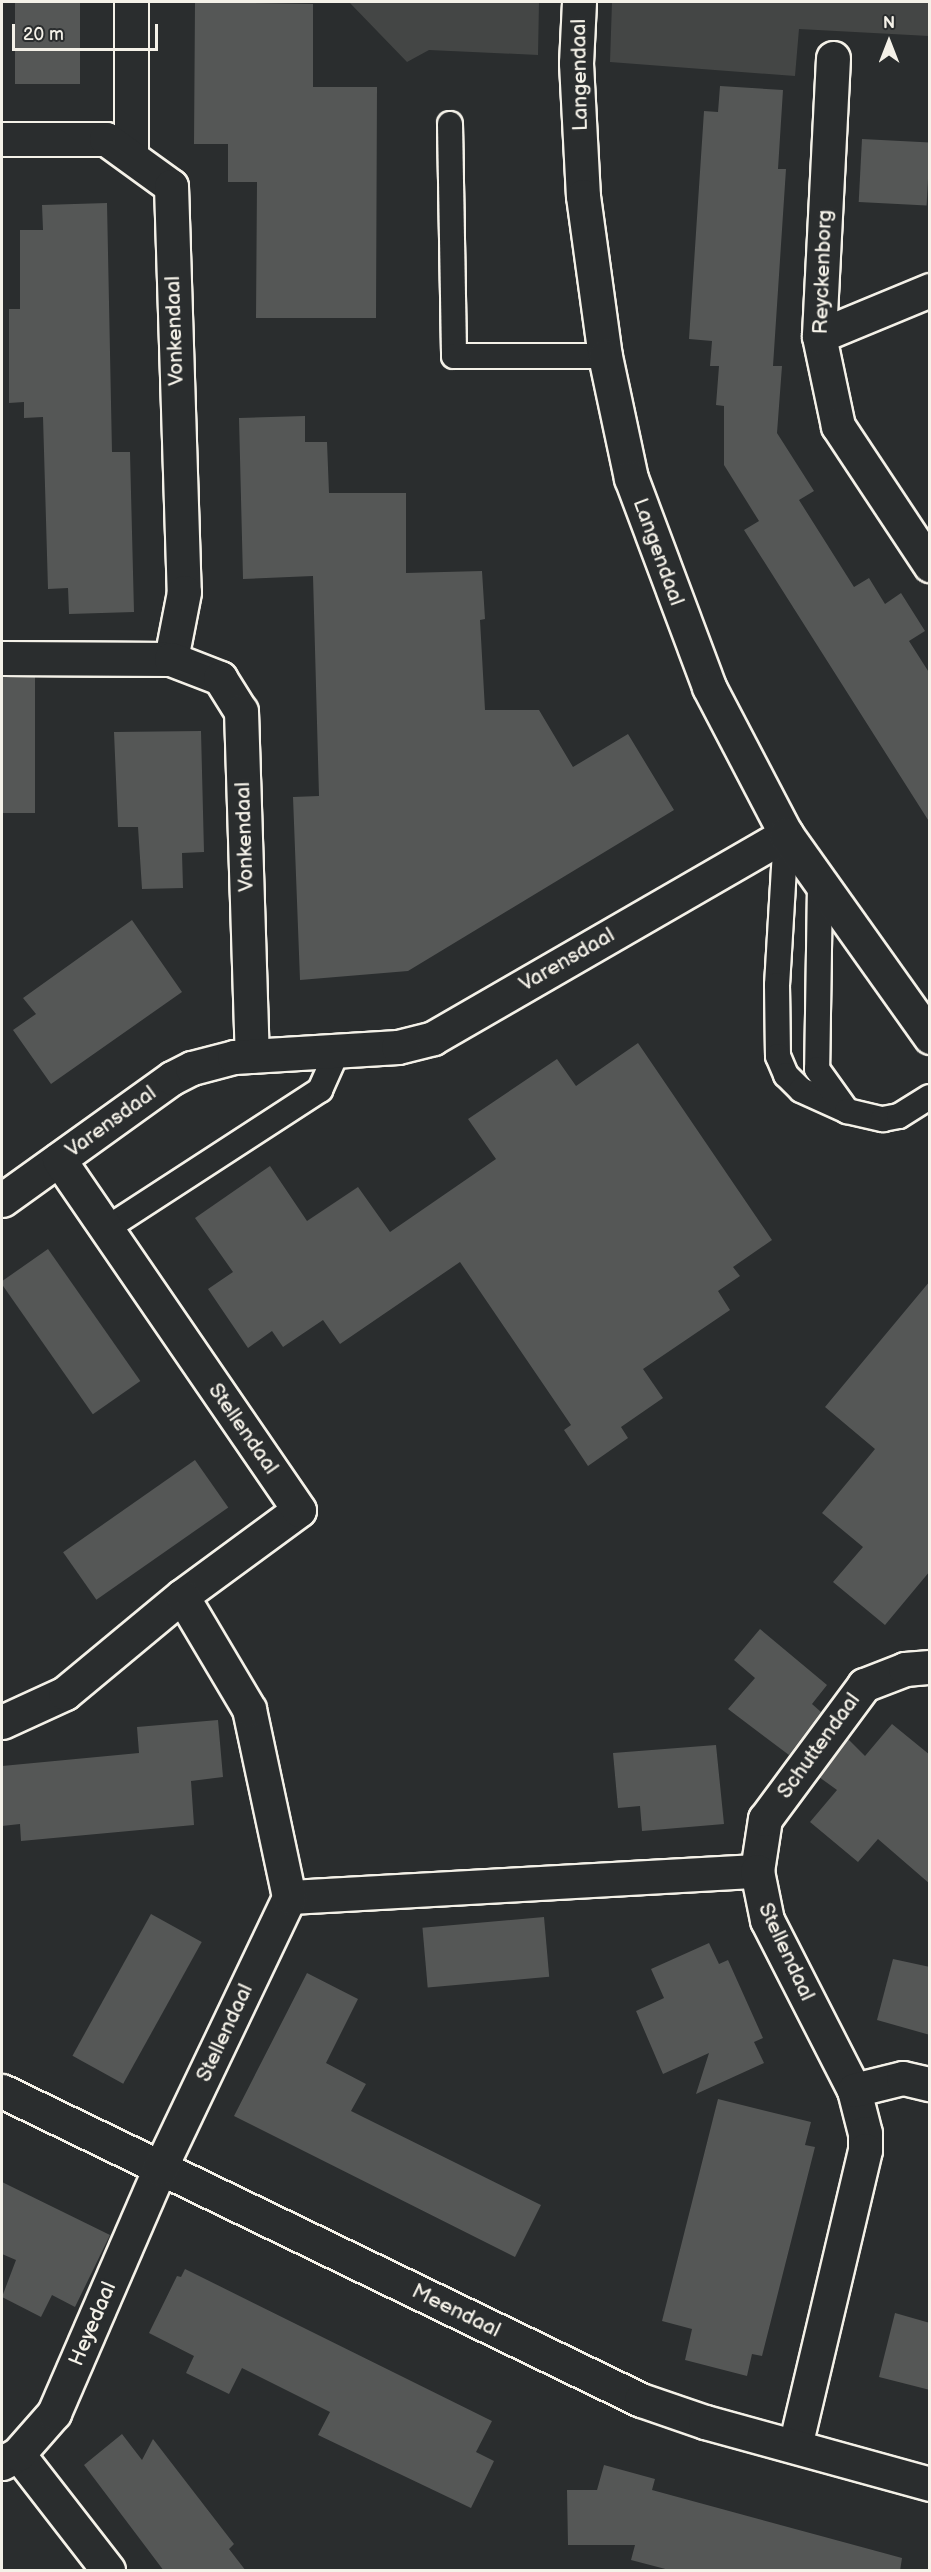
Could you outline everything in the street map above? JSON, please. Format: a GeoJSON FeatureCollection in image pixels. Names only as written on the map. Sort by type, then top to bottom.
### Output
{"type":"FeatureCollection","features":[{"type":"Feature","properties":{"kind":"street"},"geometry":{"type":"LineString","coordinates":[[131,2],[131,156]]}},
{"type":"Feature","properties":{"kind":"street","name":"Langendaal"},"geometry":{"type":"LineString","coordinates":[[579,2],[576,63],[583,196],[605,356],[631,478],[662,568],[709,687],[786,834],[820,886],[930,1037]]}},
{"type":"Feature","properties":{"kind":"street","name":"Reyckenborg"},"geometry":{"type":"LineString","coordinates":[[833,58],[819,336],[838,426],[930,564]]}},
{"type":"Feature","properties":{"kind":"street","name":"Vonkendaal"},"geometry":{"type":"LineString","coordinates":[[2,140],[106,140],[171,186],[184,592],[171,659]]}},
{"type":"Feature","properties":{"kind":"street"},"geometry":{"type":"LineString","coordinates":[[819,336],[930,290]]}},
{"type":"Feature","properties":{"kind":"street","name":"Vonkendaal"},"geometry":{"type":"LineString","coordinates":[[2,658],[171,659],[220,678],[241,711],[252,1056]]}},
{"type":"Feature","properties":{"kind":"street","name":"Varensdaal"},"geometry":{"type":"LineString","coordinates":[[2,1200],[172,1078],[212,1061],[252,1056],[398,1047],[433,1038],[786,834]]}},
{"type":"Feature","properties":{"kind":"street","name":"Varensdaal"},"geometry":{"type":"LineString","coordinates":[[59,1159],[109,1227]]}},
{"type":"Feature","properties":{"kind":"street","name":"Stellendaal"},"geometry":{"type":"LineString","coordinates":[[2,1722],[64,1693],[182,1596],[299,1509],[109,1227]]}},
{"type":"Feature","properties":{"kind":"street"},"geometry":{"type":"LineString","coordinates":[[182,1596],[249,1709],[289,1897],[757,1871]]}},
{"type":"Feature","properties":{"kind":"street","name":"Schuttendaal"},"geometry":{"type":"LineString","coordinates":[[757,1871],[765,1820],[864,1685],[905,1669],[930,1667]]}},
{"type":"Feature","properties":{"kind":"street","name":"Stellendaal"},"geometry":{"type":"LineString","coordinates":[[757,1871],[767,1920],[854,2090],[863,2119],[865,2150],[795,2445]]}},
{"type":"Feature","properties":{"kind":"street","name":"Stellendaal"},"geometry":{"type":"LineString","coordinates":[[160,2168],[289,1897]]}},
{"type":"Feature","properties":{"kind":"street"},"geometry":{"type":"LineString","coordinates":[[854,2090],[903,2078],[930,2084]]}},
{"type":"Feature","properties":{"kind":"street","name":"Meendaal"},"geometry":{"type":"LineString","coordinates":[[2,2091],[641,2400],[930,2484]]}},
{"type":"Feature","properties":{"kind":"street","name":"Heyedaal"},"geometry":{"type":"LineString","coordinates":[[10,2458],[54,2414],[160,2168]]}},
{"type":"Feature","properties":{"kind":"street"},"geometry":{"type":"LineString","coordinates":[[10,2458],[108,2571]]}},
{"type":"Feature","properties":{"kind":"lane"},"geometry":{"type":"LineString","coordinates":[[450,124],[454,356],[605,356]]}},
{"type":"Feature","properties":{"kind":"lane"},"geometry":{"type":"LineString","coordinates":[[786,834],[777,985],[778,1056],[786,1075],[801,1089],[847,1111],[883,1119],[899,1116],[930,1097]]}},
{"type":"Feature","properties":{"kind":"lane"},"geometry":{"type":"LineString","coordinates":[[820,886],[817,1069],[847,1111]]}},
{"type":"Feature","properties":{"kind":"lane"},"geometry":{"type":"LineString","coordinates":[[109,1227],[320,1090],[337,1052]]}},
{"type":"Feature","properties":{"kind":"shaded area"},"geometry":{"type":"Polygon","coordinates":[[[349,2],[539,2],[538,55],[429,50],[407,62],[349,2]]]}},
{"type":"Feature","properties":{"kind":"shaded area"},"geometry":{"type":"Polygon","coordinates":[[[612,2],[929,2],[929,36],[799,29],[795,76],[610,62],[612,2]]]}},
{"type":"Feature","properties":{"kind":"building"},"geometry":{"type":"Polygon","coordinates":[[[15,2],[80,2],[80,84],[15,84],[15,2]]]}},
{"type":"Feature","properties":{"kind":"building"},"geometry":{"type":"Polygon","coordinates":[[[195,2],[313,4],[313,87],[377,87],[376,318],[256,318],[257,182],[228,182],[228,144],[194,144],[195,2]]]}},
{"type":"Feature","properties":{"kind":"building"},"geometry":{"type":"Polygon","coordinates":[[[720,86],[783,90],[778,169],[786,169],[773,366],[782,366],[777,433],[814,491],[799,500],[854,587],[869,578],[885,604],[901,593],[925,631],[909,641],[930,674],[930,823],[744,530],[759,521],[724,465],[724,406],[716,405],[719,366],[710,366],[712,341],[689,339],[704,111],[718,112],[720,86]]]}},
{"type":"Feature","properties":{"kind":"building"},"geometry":{"type":"Polygon","coordinates":[[[862,139],[930,143],[927,205],[859,202],[862,139]]]}},
{"type":"Feature","properties":{"kind":"building"},"geometry":{"type":"Polygon","coordinates":[[[107,203],[112,452],[130,452],[134,612],[69,614],[68,588],[48,589],[43,417],[24,418],[24,402],[9,403],[9,309],[20,309],[20,230],[43,230],[42,205],[107,203]]]}},
{"type":"Feature","properties":{"kind":"building"},"geometry":{"type":"Polygon","coordinates":[[[305,416],[305,442],[327,442],[329,493],[406,493],[406,573],[482,571],[485,619],[480,620],[485,710],[539,710],[573,767],[628,734],[674,810],[408,971],[300,980],[293,797],[319,796],[313,576],[243,579],[239,418],[305,416]]]}},
{"type":"Feature","properties":{"kind":"building"},"geometry":{"type":"Polygon","coordinates":[[[2,677],[35,677],[35,813],[2,813],[2,677]]]}},
{"type":"Feature","properties":{"kind":"building"},"geometry":{"type":"Polygon","coordinates":[[[201,731],[204,852],[182,853],[183,888],[142,889],[138,827],[118,827],[114,732],[201,731]]]}},
{"type":"Feature","properties":{"kind":"building"},"geometry":{"type":"Polygon","coordinates":[[[132,920],[182,992],[51,1084],[13,1030],[36,1014],[23,998],[132,920]]]}},
{"type":"Feature","properties":{"kind":"building"},"geometry":{"type":"Polygon","coordinates":[[[638,1043],[772,1240],[733,1267],[740,1276],[718,1291],[730,1310],[643,1369],[663,1398],[621,1427],[628,1438],[588,1466],[564,1430],[571,1425],[460,1262],[340,1344],[323,1320],[283,1347],[272,1331],[248,1348],[208,1289],[233,1272],[195,1218],[270,1166],[307,1221],[358,1187],[390,1232],[496,1159],[468,1119],[557,1059],[576,1086],[638,1043]]]}},
{"type":"Feature","properties":{"kind":"building"},"geometry":{"type":"Polygon","coordinates":[[[48,1249],[140,1381],[93,1414],[2,1284],[2,1281],[48,1249]]]}},
{"type":"Feature","properties":{"kind":"building"},"geometry":{"type":"Polygon","coordinates":[[[930,1281],[930,1571],[885,1625],[833,1582],[863,1547],[822,1513],[875,1449],[825,1407],[930,1281]]]}},
{"type":"Feature","properties":{"kind":"building"},"geometry":{"type":"Polygon","coordinates":[[[195,1460],[228,1508],[96,1600],[63,1552],[195,1460]]]}},
{"type":"Feature","properties":{"kind":"building"},"geometry":{"type":"Polygon","coordinates":[[[760,1629],[827,1685],[812,1704],[821,1712],[789,1755],[728,1709],[755,1678],[734,1660],[760,1629]]]}},
{"type":"Feature","properties":{"kind":"building"},"geometry":{"type":"Polygon","coordinates":[[[218,1720],[223,1777],[191,1781],[194,1825],[21,1841],[20,1824],[2,1826],[2,1766],[139,1753],[137,1727],[218,1720]]]}},
{"type":"Feature","properties":{"kind":"building"},"geometry":{"type":"Polygon","coordinates":[[[892,1724],[930,1755],[930,1884],[878,1839],[858,1862],[810,1822],[837,1790],[819,1777],[848,1739],[865,1756],[892,1724]]]}},
{"type":"Feature","properties":{"kind":"building"},"geometry":{"type":"Polygon","coordinates":[[[716,1745],[724,1824],[642,1831],[640,1806],[618,1808],[613,1753],[716,1745]]]}},
{"type":"Feature","properties":{"kind":"building"},"geometry":{"type":"Polygon","coordinates":[[[151,1914],[202,1942],[123,2084],[72,2056],[151,1914]]]}},
{"type":"Feature","properties":{"kind":"building"},"geometry":{"type":"Polygon","coordinates":[[[544,1917],[549,1977],[428,1987],[422,1928],[544,1917]]]}},
{"type":"Feature","properties":{"kind":"building"},"geometry":{"type":"Polygon","coordinates":[[[709,1943],[719,1964],[728,1960],[763,2038],[754,2042],[764,2063],[696,2094],[709,2053],[663,2074],[636,2011],[664,1998],[651,1969],[709,1943]]]}},
{"type":"Feature","properties":{"kind":"building"},"geometry":{"type":"Polygon","coordinates":[[[893,1959],[930,1967],[930,2035],[877,2020],[893,1959]]]}},
{"type":"Feature","properties":{"kind":"building"},"geometry":{"type":"Polygon","coordinates":[[[307,1973],[358,1999],[326,2063],[366,2084],[351,2111],[541,2205],[515,2257],[234,2116],[307,1973]]]}},
{"type":"Feature","properties":{"kind":"building"},"geometry":{"type":"Polygon","coordinates":[[[718,2099],[811,2122],[805,2145],[815,2147],[762,2356],[752,2354],[747,2376],[685,2360],[692,2329],[662,2321],[718,2099]]]}},
{"type":"Feature","properties":{"kind":"building"},"geometry":{"type":"Polygon","coordinates":[[[2,2182],[110,2235],[75,2307],[52,2295],[41,2317],[2,2297],[16,2260],[2,2254],[2,2182]]]}},
{"type":"Feature","properties":{"kind":"building"},"geometry":{"type":"Polygon","coordinates":[[[185,2269],[492,2421],[476,2452],[494,2461],[471,2508],[318,2435],[330,2412],[242,2368],[229,2394],[186,2373],[194,2356],[149,2333],[177,2276],[181,2277],[185,2269]]]}},
{"type":"Feature","properties":{"kind":"building"},"geometry":{"type":"Polygon","coordinates":[[[895,2313],[930,2323],[930,2390],[879,2377],[895,2313]]]}},
{"type":"Feature","properties":{"kind":"building"},"geometry":{"type":"Polygon","coordinates":[[[122,2434],[142,2460],[153,2439],[234,2544],[229,2549],[246,2571],[164,2571],[84,2465],[122,2434]]]}},
{"type":"Feature","properties":{"kind":"building"},"geometry":{"type":"Polygon","coordinates":[[[604,2465],[655,2479],[652,2490],[902,2558],[900,2571],[673,2571],[631,2560],[635,2545],[568,2545],[567,2490],[597,2490],[604,2465]]]}}]}
